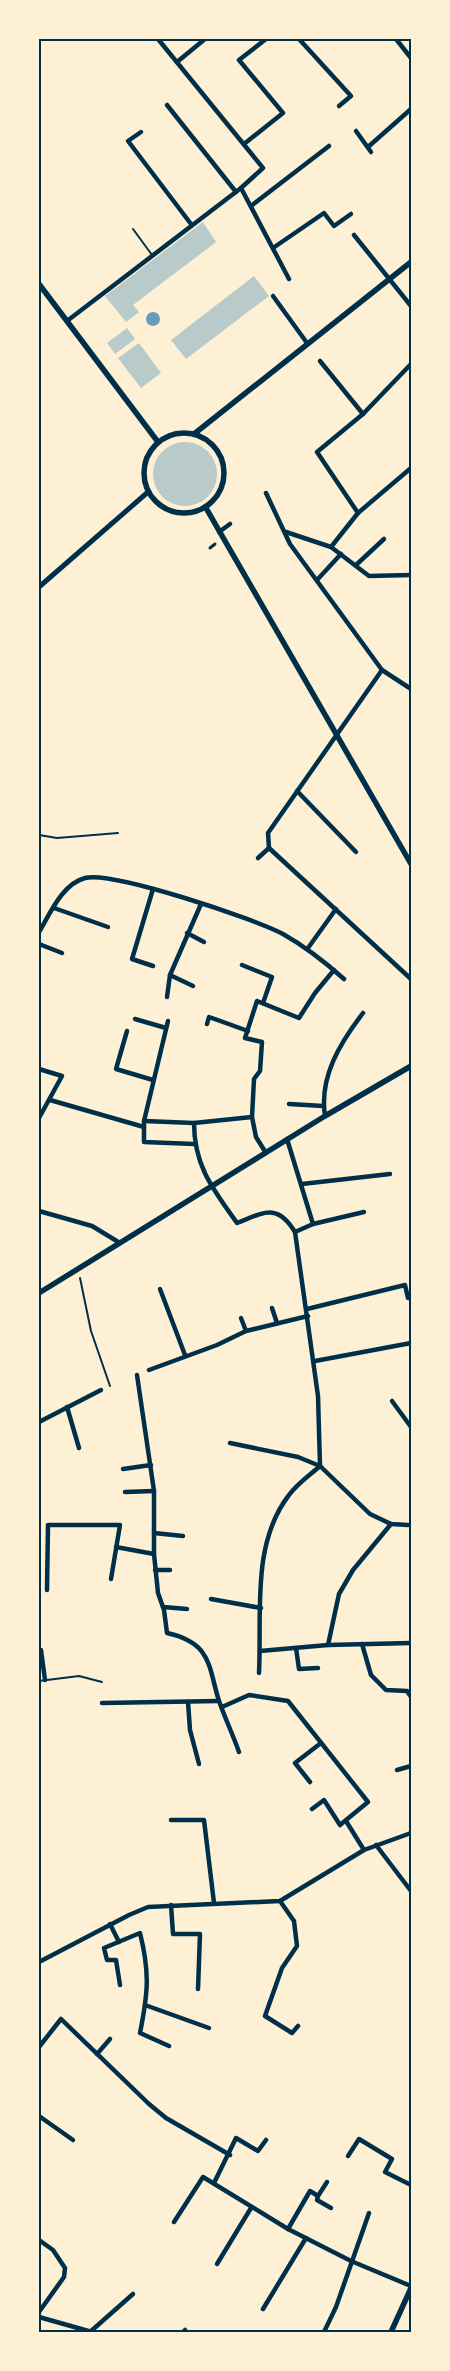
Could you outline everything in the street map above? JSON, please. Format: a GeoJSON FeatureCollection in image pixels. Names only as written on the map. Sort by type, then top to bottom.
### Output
{"type":"FeatureCollection","features":[{"type":"Feature","properties":{"kind":"main road"},"geometry":{"type":"LineString","coordinates":[[194,434],[411,262]]}},
{"type":"Feature","properties":{"kind":"main road"},"geometry":{"type":"LineString","coordinates":[[39,284],[158,442]]}},
{"type":"Feature","properties":{"kind":"main road"},"geometry":{"type":"LineString","coordinates":[[181,433],[194,434],[207,440],[217,449],[224,467],[223,487],[216,499],[206,508],[193,513],[173,512],[156,502],[148,492],[144,479],[144,465],[149,453],[158,442],[169,436],[181,433]]}},
{"type":"Feature","properties":{"kind":"main road"},"geometry":{"type":"LineString","coordinates":[[206,508],[411,864]]}},
{"type":"Feature","properties":{"kind":"main road"},"geometry":{"type":"LineString","coordinates":[[39,1293],[325,1116],[411,1066]]}},
{"type":"Feature","properties":{"kind":"main road"},"geometry":{"type":"LineString","coordinates":[[391,2332],[411,2287]]}},
{"type":"Feature","properties":{"kind":"street"},"geometry":{"type":"LineString","coordinates":[[66,321],[236,192],[263,168],[158,39]]}},
{"type":"Feature","properties":{"kind":"street"},"geometry":{"type":"LineString","coordinates":[[176,62],[205,39]]}},
{"type":"Feature","properties":{"kind":"street"},"geometry":{"type":"LineString","coordinates":[[244,144],[283,113],[239,60],[266,39]]}},
{"type":"Feature","properties":{"kind":"street"},"geometry":{"type":"LineString","coordinates":[[299,39],[351,96],[339,106]]}},
{"type":"Feature","properties":{"kind":"street"},"geometry":{"type":"LineString","coordinates":[[396,39],[411,58]]}},
{"type":"Feature","properties":{"kind":"street"},"geometry":{"type":"LineString","coordinates":[[167,104],[236,192]]}},
{"type":"Feature","properties":{"kind":"street"},"geometry":{"type":"LineString","coordinates":[[368,146],[411,109]]}},
{"type":"Feature","properties":{"kind":"street"},"geometry":{"type":"LineString","coordinates":[[356,131],[371,152]]}},
{"type":"Feature","properties":{"kind":"street"},"geometry":{"type":"LineString","coordinates":[[141,132],[128,141],[192,224]]}},
{"type":"Feature","properties":{"kind":"street"},"geometry":{"type":"LineString","coordinates":[[251,206],[329,146]]}},
{"type":"Feature","properties":{"kind":"street"},"geometry":{"type":"LineString","coordinates":[[241,188],[289,279]]}},
{"type":"Feature","properties":{"kind":"street"},"geometry":{"type":"LineString","coordinates":[[274,248],[324,213],[334,226],[351,214]]}},
{"type":"Feature","properties":{"kind":"street"},"geometry":{"type":"LineString","coordinates":[[354,235],[411,306]]}},
{"type":"Feature","properties":{"kind":"street"},"geometry":{"type":"LineString","coordinates":[[273,296],[308,343]]}},
{"type":"Feature","properties":{"kind":"street"},"geometry":{"type":"LineString","coordinates":[[320,361],[363,414]]}},
{"type":"Feature","properties":{"kind":"street"},"geometry":{"type":"LineString","coordinates":[[358,513],[317,452],[363,414],[411,364]]}},
{"type":"Feature","properties":{"kind":"street"},"geometry":{"type":"LineString","coordinates":[[331,547],[358,513],[411,468]]}},
{"type":"Feature","properties":{"kind":"street"},"geometry":{"type":"LineString","coordinates":[[39,587],[148,492]]}},
{"type":"Feature","properties":{"kind":"street"},"geometry":{"type":"LineString","coordinates":[[266,494],[286,532],[290,544],[382,670],[411,689]]}},
{"type":"Feature","properties":{"kind":"street"},"geometry":{"type":"LineString","coordinates":[[220,532],[230,524]]}},
{"type":"Feature","properties":{"kind":"street"},"geometry":{"type":"LineString","coordinates":[[286,532],[331,547],[369,576],[411,575]]}},
{"type":"Feature","properties":{"kind":"street"},"geometry":{"type":"LineString","coordinates":[[356,565],[384,539]]}},
{"type":"Feature","properties":{"kind":"street"},"geometry":{"type":"LineString","coordinates":[[210,548],[215,544]]}},
{"type":"Feature","properties":{"kind":"street"},"geometry":{"type":"LineString","coordinates":[[317,580],[341,554]]}},
{"type":"Feature","properties":{"kind":"street"},"geometry":{"type":"LineString","coordinates":[[382,670],[268,833],[269,848],[411,979]]}},
{"type":"Feature","properties":{"kind":"street"},"geometry":{"type":"LineString","coordinates":[[297,791],[356,852]]}},
{"type":"Feature","properties":{"kind":"street"},"geometry":{"type":"LineString","coordinates":[[258,858],[269,848]]}},
{"type":"Feature","properties":{"kind":"street"},"geometry":{"type":"LineString","coordinates":[[39,932],[64,893],[78,882],[95,877],[153,889],[253,920],[308,948],[344,979]]}},
{"type":"Feature","properties":{"kind":"street"},"geometry":{"type":"LineString","coordinates":[[153,889],[132,959],[153,966]]}},
{"type":"Feature","properties":{"kind":"street"},"geometry":{"type":"LineString","coordinates":[[167,997],[170,975],[201,904]]}},
{"type":"Feature","properties":{"kind":"street"},"geometry":{"type":"LineString","coordinates":[[54,908],[108,927]]}},
{"type":"Feature","properties":{"kind":"street"},"geometry":{"type":"LineString","coordinates":[[308,948],[336,909]]}},
{"type":"Feature","properties":{"kind":"street"},"geometry":{"type":"LineString","coordinates":[[187,933],[204,942]]}},
{"type":"Feature","properties":{"kind":"street"},"geometry":{"type":"LineString","coordinates":[[39,944],[62,953]]}},
{"type":"Feature","properties":{"kind":"street"},"geometry":{"type":"LineString","coordinates":[[242,965],[272,977],[263,1003]]}},
{"type":"Feature","properties":{"kind":"street"},"geometry":{"type":"LineString","coordinates":[[266,1153],[256,1137],[252,1117],[254,1079],[260,1071],[262,1042],[245,1038],[257,1001],[299,1018],[315,993],[334,970]]}},
{"type":"Feature","properties":{"kind":"street"},"geometry":{"type":"LineString","coordinates":[[170,975],[193,986]]}},
{"type":"Feature","properties":{"kind":"street"},"geometry":{"type":"LineString","coordinates":[[325,1116],[323,1106],[326,1084],[335,1056],[362,1013]]}},
{"type":"Feature","properties":{"kind":"street"},"geometry":{"type":"LineString","coordinates":[[207,1024],[209,1017],[248,1031]]}},
{"type":"Feature","properties":{"kind":"street"},"geometry":{"type":"LineString","coordinates":[[135,1019],[166,1028]]}},
{"type":"Feature","properties":{"kind":"street"},"geometry":{"type":"LineString","coordinates":[[168,1021],[144,1121],[144,1142],[194,1144]]}},
{"type":"Feature","properties":{"kind":"street"},"geometry":{"type":"LineString","coordinates":[[127,1031],[116,1069],[153,1080]]}},
{"type":"Feature","properties":{"kind":"street"},"geometry":{"type":"LineString","coordinates":[[39,1069],[62,1076],[39,1118]]}},
{"type":"Feature","properties":{"kind":"street"},"geometry":{"type":"LineString","coordinates":[[50,1100],[144,1127]]}},
{"type":"Feature","properties":{"kind":"street"},"geometry":{"type":"LineString","coordinates":[[289,1104],[323,1106]]}},
{"type":"Feature","properties":{"kind":"street"},"geometry":{"type":"LineString","coordinates":[[144,1121],[194,1123],[252,1117]]}},
{"type":"Feature","properties":{"kind":"street"},"geometry":{"type":"LineString","coordinates":[[194,1123],[194,1144],[202,1168],[211,1187],[237,1223],[265,1212],[273,1212],[286,1218],[295,1232],[314,1361],[318,1396],[320,1466],[290,1493],[275,1516],[264,1559],[260,1608],[259,1673]]}},
{"type":"Feature","properties":{"kind":"street"},"geometry":{"type":"LineString","coordinates":[[288,1139],[313,1224]]}},
{"type":"Feature","properties":{"kind":"street"},"geometry":{"type":"LineString","coordinates":[[302,1184],[390,1174]]}},
{"type":"Feature","properties":{"kind":"street"},"geometry":{"type":"LineString","coordinates":[[39,1211],[92,1226],[120,1243]]}},
{"type":"Feature","properties":{"kind":"street"},"geometry":{"type":"LineString","coordinates":[[295,1232],[313,1224],[364,1212]]}},
{"type":"Feature","properties":{"kind":"street"},"geometry":{"type":"LineString","coordinates":[[307,1309],[405,1285],[408,1298],[411,1298]]}},
{"type":"Feature","properties":{"kind":"street"},"geometry":{"type":"LineString","coordinates":[[160,1289],[185,1355]]}},
{"type":"Feature","properties":{"kind":"street"},"geometry":{"type":"LineString","coordinates":[[272,1308],[277,1323]]}},
{"type":"Feature","properties":{"kind":"street"},"geometry":{"type":"LineString","coordinates":[[149,1370],[185,1355],[217,1345],[246,1330],[308,1316]]}},
{"type":"Feature","properties":{"kind":"street"},"geometry":{"type":"LineString","coordinates":[[241,1318],[246,1330]]}},
{"type":"Feature","properties":{"kind":"street"},"geometry":{"type":"LineString","coordinates":[[314,1361],[411,1343]]}},
{"type":"Feature","properties":{"kind":"street"},"geometry":{"type":"LineString","coordinates":[[137,1375],[152,1465],[154,1554],[158,1593],[163,1607],[167,1633],[188,1640],[208,1660],[219,1701],[239,1752]]}},
{"type":"Feature","properties":{"kind":"street"},"geometry":{"type":"LineString","coordinates":[[39,1422],[101,1390]]}},
{"type":"Feature","properties":{"kind":"street"},"geometry":{"type":"LineString","coordinates":[[392,1401],[411,1427]]}},
{"type":"Feature","properties":{"kind":"street"},"geometry":{"type":"LineString","coordinates":[[68,1407],[79,1448]]}},
{"type":"Feature","properties":{"kind":"street"},"geometry":{"type":"LineString","coordinates":[[230,1442],[298,1457],[320,1466],[370,1514],[391,1524],[410,1525]]}},
{"type":"Feature","properties":{"kind":"street"},"geometry":{"type":"LineString","coordinates":[[123,1469],[152,1465]]}},
{"type":"Feature","properties":{"kind":"street"},"geometry":{"type":"LineString","coordinates":[[125,1492],[154,1491]]}},
{"type":"Feature","properties":{"kind":"street"},"geometry":{"type":"LineString","coordinates":[[328,1646],[339,1594],[359,1562],[391,1524]]}},
{"type":"Feature","properties":{"kind":"street"},"geometry":{"type":"LineString","coordinates":[[47,1590],[48,1525],[120,1525],[111,1579]]}},
{"type":"Feature","properties":{"kind":"street"},"geometry":{"type":"LineString","coordinates":[[154,1533],[183,1536]]}},
{"type":"Feature","properties":{"kind":"street"},"geometry":{"type":"LineString","coordinates":[[116,1547],[154,1554]]}},
{"type":"Feature","properties":{"kind":"street"},"geometry":{"type":"LineString","coordinates":[[156,1570],[170,1570]]}},
{"type":"Feature","properties":{"kind":"street"},"geometry":{"type":"LineString","coordinates":[[211,1599],[260,1608]]}},
{"type":"Feature","properties":{"kind":"street"},"geometry":{"type":"LineString","coordinates":[[163,1607],[187,1609]]}},
{"type":"Feature","properties":{"kind":"street"},"geometry":{"type":"LineString","coordinates":[[260,1651],[362,1644],[411,1643]]}},
{"type":"Feature","properties":{"kind":"street"},"geometry":{"type":"LineString","coordinates":[[362,1644],[371,1675],[386,1690],[407,1691],[411,1697]]}},
{"type":"Feature","properties":{"kind":"street"},"geometry":{"type":"LineString","coordinates":[[296,1648],[299,1669],[318,1668]]}},
{"type":"Feature","properties":{"kind":"street"},"geometry":{"type":"LineString","coordinates":[[41,1650],[45,1680]]}},
{"type":"Feature","properties":{"kind":"street"},"geometry":{"type":"LineString","coordinates":[[222,1707],[249,1695],[288,1701],[368,1802],[340,1826],[324,1800],[312,1809]]}},
{"type":"Feature","properties":{"kind":"street"},"geometry":{"type":"LineString","coordinates":[[102,1704],[219,1701]]}},
{"type":"Feature","properties":{"kind":"street"},"geometry":{"type":"LineString","coordinates":[[188,1702],[190,1730],[199,1764]]}},
{"type":"Feature","properties":{"kind":"street"},"geometry":{"type":"LineString","coordinates":[[310,1782],[295,1764],[321,1742]]}},
{"type":"Feature","properties":{"kind":"street"},"geometry":{"type":"LineString","coordinates":[[397,1770],[411,1766]]}},
{"type":"Feature","properties":{"kind":"street"},"geometry":{"type":"LineString","coordinates":[[171,1820],[204,1820],[214,1903]]}},
{"type":"Feature","properties":{"kind":"street"},"geometry":{"type":"LineString","coordinates":[[346,1821],[364,1850]]}},
{"type":"Feature","properties":{"kind":"street"},"geometry":{"type":"LineString","coordinates":[[39,1962],[144,1908],[171,1905],[280,1901],[364,1850],[411,1833]]}},
{"type":"Feature","properties":{"kind":"street"},"geometry":{"type":"LineString","coordinates":[[376,1845],[411,1891]]}},
{"type":"Feature","properties":{"kind":"street"},"geometry":{"type":"LineString","coordinates":[[280,1901],[294,1921],[297,1946],[282,1968],[264,2016],[292,2033],[298,2026]]}},
{"type":"Feature","properties":{"kind":"street"},"geometry":{"type":"LineString","coordinates":[[171,1905],[173,1934],[200,1934],[198,1989]]}},
{"type":"Feature","properties":{"kind":"street"},"geometry":{"type":"LineString","coordinates":[[110,1924],[119,1942]]}},
{"type":"Feature","properties":{"kind":"street"},"geometry":{"type":"LineString","coordinates":[[120,1985],[116,1960],[107,1960],[104,1948],[140,1933],[147,1959],[148,1985],[140,2033],[169,2046]]}},
{"type":"Feature","properties":{"kind":"street"},"geometry":{"type":"LineString","coordinates":[[145,2005],[209,2028]]}},
{"type":"Feature","properties":{"kind":"street"},"geometry":{"type":"LineString","coordinates":[[39,2047],[61,2019],[138,2094],[166,2118],[230,2155]]}},
{"type":"Feature","properties":{"kind":"street"},"geometry":{"type":"LineString","coordinates":[[97,2054],[110,2039]]}},
{"type":"Feature","properties":{"kind":"street"},"geometry":{"type":"LineString","coordinates":[[39,2116],[73,2140]]}},
{"type":"Feature","properties":{"kind":"street"},"geometry":{"type":"LineString","coordinates":[[214,2183],[230,2155],[236,2138],[258,2151],[266,2140]]}},
{"type":"Feature","properties":{"kind":"street"},"geometry":{"type":"LineString","coordinates":[[348,2156],[359,2139],[392,2160],[385,2172],[411,2185]]}},
{"type":"Feature","properties":{"kind":"street"},"geometry":{"type":"LineString","coordinates":[[174,2222],[203,2177],[288,2229],[351,2261],[411,2287]]}},
{"type":"Feature","properties":{"kind":"street"},"geometry":{"type":"LineString","coordinates":[[326,2182],[317,2200],[331,2208]]}},
{"type":"Feature","properties":{"kind":"street"},"geometry":{"type":"LineString","coordinates":[[288,2229],[310,2192],[318,2196]]}},
{"type":"Feature","properties":{"kind":"street"},"geometry":{"type":"LineString","coordinates":[[217,2264],[251,2208]]}},
{"type":"Feature","properties":{"kind":"street"},"geometry":{"type":"LineString","coordinates":[[324,2332],[336,2307],[369,2213]]}},
{"type":"Feature","properties":{"kind":"street"},"geometry":{"type":"LineString","coordinates":[[263,2309],[306,2238]]}},
{"type":"Feature","properties":{"kind":"street"},"geometry":{"type":"LineString","coordinates":[[39,2240],[53,2250],[65,2268],[64,2278],[39,2312]]}},
{"type":"Feature","properties":{"kind":"street"},"geometry":{"type":"LineString","coordinates":[[39,2317],[91,2332],[133,2294]]}},
{"type":"Feature","properties":{"kind":"lane"},"geometry":{"type":"LineString","coordinates":[[133,230],[152,255]]}},
{"type":"Feature","properties":{"kind":"lane"},"geometry":{"type":"LineString","coordinates":[[39,835],[57,838],[118,833]]}},
{"type":"Feature","properties":{"kind":"lane"},"geometry":{"type":"LineString","coordinates":[[80,1278],[91,1331],[110,1386]]}},
{"type":"Feature","properties":{"kind":"lane"},"geometry":{"type":"LineString","coordinates":[[39,1681],[79,1676],[102,1682]]}},
{"type":"Feature","properties":{"kind":"shaded area"},"geometry":{"type":"Polygon","coordinates":[[[203,222],[216,242],[133,305],[139,312],[126,322],[105,296],[203,222]]]}},
{"type":"Feature","properties":{"kind":"shaded area"},"geometry":{"type":"Polygon","coordinates":[[[254,276],[269,296],[186,359],[171,340],[254,276]]]}},
{"type":"Feature","properties":{"kind":"shaded area"},"geometry":{"type":"Polygon","coordinates":[[[127,328],[135,339],[115,354],[107,343],[127,328]]]}},
{"type":"Feature","properties":{"kind":"shaded area"},"geometry":{"type":"Polygon","coordinates":[[[139,343],[161,373],[141,388],[118,358],[139,343]]]}},
{"type":"Feature","properties":{"kind":"shaded area"},"geometry":{"type":"Polygon","coordinates":[[[179,442],[191,442],[208,451],[215,462],[217,474],[215,486],[208,497],[191,506],[179,506],[167,501],[158,492],[153,480],[153,468],[158,456],[167,447],[179,442]]]}},
{"type":"Feature","properties":{"kind":"water"},"geometry":{"type":"Polygon","coordinates":[[[153,312],[158,314],[160,319],[158,324],[153,326],[148,324],[146,319],[148,314],[153,312]]]}}]}
